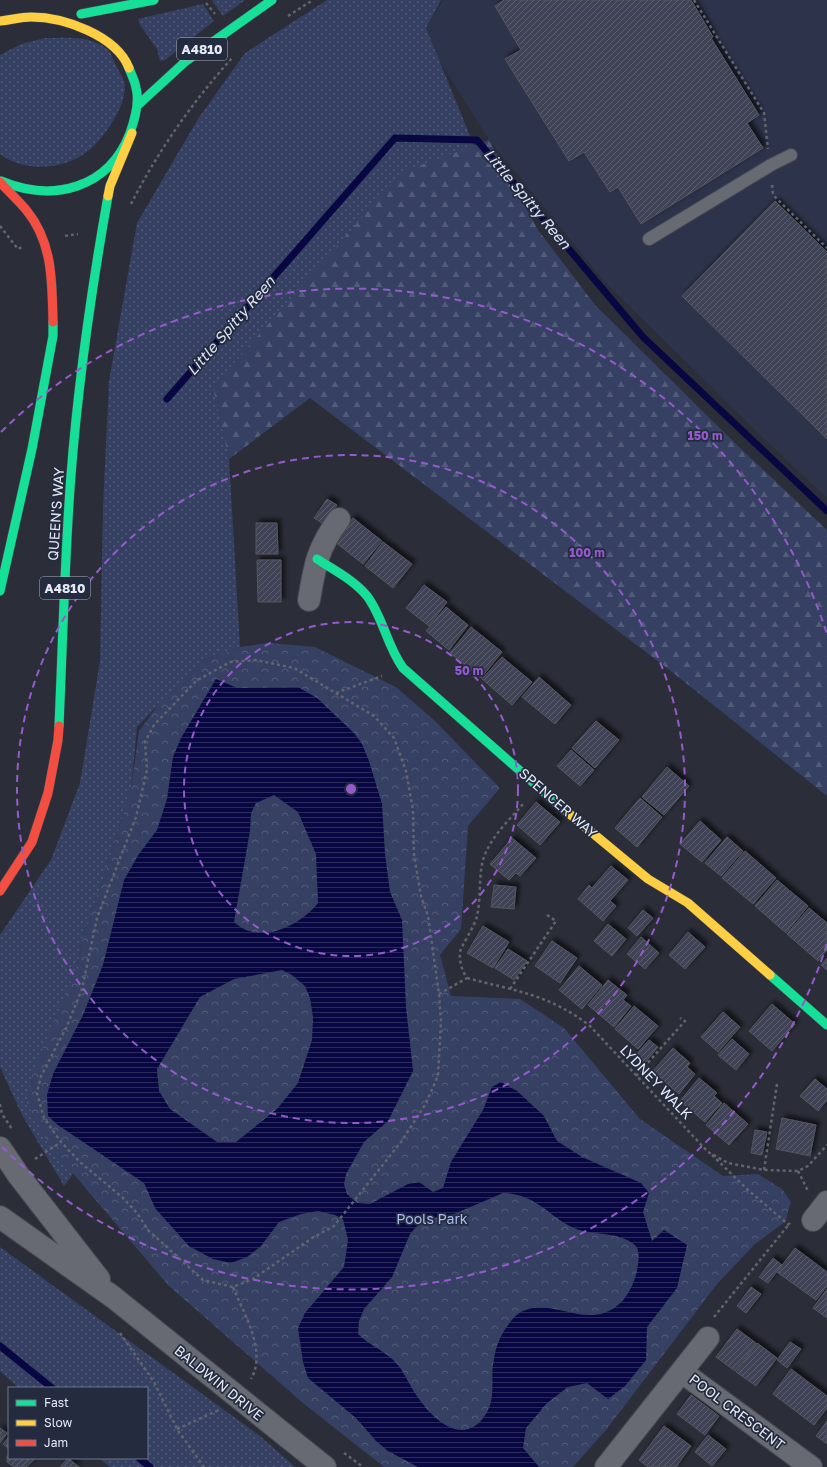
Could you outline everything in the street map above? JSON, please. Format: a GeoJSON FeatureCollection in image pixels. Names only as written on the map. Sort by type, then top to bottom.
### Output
{"type":"FeatureCollection","features":[{"type":"Feature","properties":{"kind":"main road"},"geometry":{"type":"LineString","coordinates":[[93,21],[77,13],[154,0]]}},
{"type":"Feature","properties":{"kind":"main road","name":"A4810"},"geometry":{"type":"LineString","coordinates":[[138,105],[186,61],[272,0]]}},
{"type":"Feature","properties":{"kind":"main road"},"geometry":{"type":"LineString","coordinates":[[0,20],[14,12],[36,7]]}},
{"type":"Feature","properties":{"kind":"main road"},"geometry":{"type":"LineString","coordinates":[[0,10],[14,12]]}},
{"type":"Feature","properties":{"kind":"main road"},"geometry":{"type":"LineString","coordinates":[[0,181],[14,187],[42,193],[70,189],[96,178],[117,159],[132,133],[138,105],[136,76],[124,50],[105,28]]}},
{"type":"Feature","properties":{"kind":"main road","name":"QUEEN'S WAY"},"geometry":{"type":"LineString","coordinates":[[0,891],[32,842],[48,793],[58,740],[68,518],[81,376],[94,274],[110,186],[132,133]]}},
{"type":"Feature","properties":{"kind":"main road"},"geometry":{"type":"LineString","coordinates":[[0,181],[28,212],[44,240],[52,272],[53,336],[32,449],[0,591]]}},
{"type":"Feature","properties":{"kind":"main road","name":"SPENCER WAY"},"geometry":{"type":"LineString","coordinates":[[316,559],[358,585],[372,603],[392,655],[403,668],[538,786],[648,879],[688,903],[827,1025]]}},
{"type":"Feature","properties":{"kind":"street"},"geometry":{"type":"LineString","coordinates":[[309,600],[316,559],[326,537],[339,519]]}},
{"type":"Feature","properties":{"kind":"street"},"geometry":{"type":"LineString","coordinates":[[0,1148],[19,1176],[113,1298]]}},
{"type":"Feature","properties":{"kind":"street"},"geometry":{"type":"LineString","coordinates":[[813,1220],[819,1200]]}},
{"type":"Feature","properties":{"kind":"street"},"geometry":{"type":"LineString","coordinates":[[0,1217],[113,1298]]}},
{"type":"Feature","properties":{"kind":"street","name":"BALDWIN DRIVE"},"geometry":{"type":"LineString","coordinates":[[113,1298],[325,1467]]}},
{"type":"Feature","properties":{"kind":"street","name":"POOL CRESCENT"},"geometry":{"type":"LineString","coordinates":[[606,1467],[708,1338]]}},
{"type":"Feature","properties":{"kind":"street","name":"POOL CRESCENT"},"geometry":{"type":"LineString","coordinates":[[682,1372],[811,1467]]}},
{"type":"Feature","properties":{"kind":"lane"},"geometry":{"type":"LineString","coordinates":[[649,239],[771,165],[791,155]]}},
{"type":"Feature","properties":{"kind":"path"},"geometry":{"type":"LineString","coordinates":[[287,18],[313,0]]}},
{"type":"Feature","properties":{"kind":"path"},"geometry":{"type":"LineString","coordinates":[[694,0],[764,113],[766,140],[771,165],[773,195],[827,248]]}},
{"type":"Feature","properties":{"kind":"path"},"geometry":{"type":"LineString","coordinates":[[206,3],[219,19]]}},
{"type":"Feature","properties":{"kind":"path"},"geometry":{"type":"LineString","coordinates":[[130,205],[143,179],[193,105],[236,53]]}},
{"type":"Feature","properties":{"kind":"path"},"geometry":{"type":"LineString","coordinates":[[0,226],[18,249],[44,240],[102,229]]}},
{"type":"Feature","properties":{"kind":"path"},"geometry":{"type":"LineString","coordinates":[[256,660],[294,668],[336,694],[374,716],[394,738],[406,771],[413,810],[414,855],[421,896],[428,916],[439,994],[441,1022],[438,1076],[425,1105],[401,1142],[334,1226],[312,1238],[253,1279],[233,1287],[203,1280],[148,1230],[123,1198],[80,1162],[61,1142],[44,1118],[38,1093],[41,1076],[67,1026],[82,989],[97,918],[136,817],[147,770],[145,742],[154,725],[196,681],[230,662],[256,660]]}},
{"type":"Feature","properties":{"kind":"path"},"geometry":{"type":"LineString","coordinates":[[336,694],[403,668]]}},
{"type":"Feature","properties":{"kind":"path"},"geometry":{"type":"LineString","coordinates":[[439,994],[467,978],[462,971],[460,952],[470,935],[477,917],[481,893],[481,871],[486,850],[538,786]]}},
{"type":"Feature","properties":{"kind":"path"},"geometry":{"type":"LineString","coordinates":[[510,989],[556,921],[547,914]]}},
{"type":"Feature","properties":{"kind":"path","name":"LYDNEY WALK"},"geometry":{"type":"LineString","coordinates":[[467,978],[546,1000],[572,1012],[590,1026],[708,1152],[728,1163],[764,1170],[798,1171]]}},
{"type":"Feature","properties":{"kind":"path"},"geometry":{"type":"LineString","coordinates":[[636,1076],[684,1021],[680,1018]]}},
{"type":"Feature","properties":{"kind":"path"},"geometry":{"type":"LineString","coordinates":[[764,1170],[777,1084]]}},
{"type":"Feature","properties":{"kind":"path"},"geometry":{"type":"LineString","coordinates":[[32,1161],[61,1142]]}},
{"type":"Feature","properties":{"kind":"path"},"geometry":{"type":"LineString","coordinates":[[819,1200],[798,1171],[808,1166],[827,1145]]}},
{"type":"Feature","properties":{"kind":"path"},"geometry":{"type":"LineString","coordinates":[[708,1152],[748,1190],[789,1225]]}},
{"type":"Feature","properties":{"kind":"path"},"geometry":{"type":"LineString","coordinates":[[233,1287],[257,1349],[256,1370],[248,1383]]}},
{"type":"Feature","properties":{"kind":"path"},"geometry":{"type":"LineString","coordinates":[[118,1331],[127,1341],[154,1382],[177,1429],[204,1467]]}},
{"type":"Feature","properties":{"kind":"path"},"geometry":{"type":"LineString","coordinates":[[337,1448],[363,1467]]}},
{"type":"Feature","properties":{"kind":"shaded area"},"geometry":{"type":"Polygon","coordinates":[[[443,0],[827,0],[827,498],[761,436],[604,281],[489,140],[432,49],[426,28],[443,0]]]}},
{"type":"Feature","properties":{"kind":"shaded area"},"geometry":{"type":"Polygon","coordinates":[[[216,679],[237,688],[298,687],[317,698],[354,733],[362,744],[369,761],[382,804],[385,854],[390,892],[402,920],[406,1007],[413,1071],[388,1121],[364,1142],[346,1174],[344,1184],[347,1194],[357,1203],[370,1204],[408,1184],[419,1182],[433,1192],[443,1188],[451,1162],[483,1110],[492,1087],[501,1082],[517,1091],[544,1116],[557,1141],[582,1157],[641,1183],[649,1193],[643,1212],[652,1241],[664,1230],[687,1245],[677,1288],[647,1327],[646,1360],[625,1386],[608,1399],[587,1383],[568,1387],[547,1403],[526,1428],[523,1448],[539,1467],[418,1467],[388,1451],[376,1441],[356,1418],[308,1378],[303,1362],[298,1328],[305,1313],[344,1267],[348,1240],[343,1219],[335,1215],[318,1211],[301,1214],[279,1222],[261,1246],[247,1257],[231,1263],[213,1259],[189,1246],[155,1208],[144,1183],[58,1125],[48,1116],[47,1095],[53,1074],[83,1015],[103,965],[124,880],[139,854],[157,830],[167,799],[173,757],[181,738],[216,679]],[[274,795],[256,803],[251,813],[250,831],[234,922],[244,929],[255,932],[267,933],[290,925],[301,919],[318,903],[316,854],[298,812],[274,795]],[[282,970],[234,979],[200,997],[157,1069],[159,1091],[170,1109],[217,1142],[236,1142],[277,1109],[298,1083],[312,1040],[313,1017],[310,998],[305,986],[292,975],[282,970]],[[503,1193],[454,1214],[425,1220],[410,1234],[392,1277],[364,1309],[359,1321],[358,1334],[396,1363],[421,1402],[431,1414],[443,1424],[464,1430],[477,1425],[490,1407],[496,1348],[502,1334],[514,1317],[523,1311],[535,1308],[547,1308],[582,1315],[594,1315],[606,1312],[622,1302],[630,1290],[637,1271],[639,1254],[635,1245],[623,1238],[583,1231],[573,1227],[527,1198],[516,1195],[503,1193]]]}},
{"type":"Feature","properties":{"kind":"green space"},"geometry":{"type":"Polygon","coordinates":[[[245,0],[223,16],[212,1],[245,0]]]}},
{"type":"Feature","properties":{"kind":"green space"},"geometry":{"type":"Polygon","coordinates":[[[327,0],[441,0],[426,28],[475,148],[214,387],[229,459],[240,647],[202,660],[137,727],[131,789],[102,883],[84,931],[78,964],[37,1110],[73,1174],[64,1186],[22,1115],[0,1067],[0,935],[51,860],[80,783],[100,661],[103,507],[109,381],[137,223],[198,119],[245,53],[327,0]]]}},
{"type":"Feature","properties":{"kind":"green space"},"geometry":{"type":"Polygon","coordinates":[[[203,4],[214,21],[165,60],[160,61],[157,49],[140,25],[138,19],[203,4]]]}},
{"type":"Feature","properties":{"kind":"green space"},"geometry":{"type":"Polygon","coordinates":[[[45,38],[86,39],[101,45],[111,54],[124,81],[125,91],[113,121],[102,137],[88,151],[68,162],[44,167],[21,164],[0,154],[0,55],[21,44],[45,38]]]}},
{"type":"Feature","properties":{"kind":"green space"},"geometry":{"type":"Polygon","coordinates":[[[489,140],[538,230],[595,305],[737,445],[827,530],[827,796],[667,668],[310,398],[229,459],[213,387],[402,172],[489,140]]]}},
{"type":"Feature","properties":{"kind":"green space","name":"Pools Park"},"geometry":{"type":"Polygon","coordinates":[[[268,643],[315,647],[396,687],[435,721],[500,788],[468,826],[461,929],[440,955],[451,996],[520,999],[564,1028],[640,1119],[723,1176],[758,1174],[782,1189],[791,1202],[785,1222],[755,1244],[717,1284],[606,1430],[573,1467],[384,1467],[303,1403],[168,1285],[48,1144],[27,1103],[32,1074],[78,964],[84,931],[102,883],[131,789],[139,731],[162,700],[202,660],[240,647],[268,643]]]}},
{"type":"Feature","properties":{"kind":"green space"},"geometry":{"type":"Polygon","coordinates":[[[0,1247],[260,1436],[295,1467],[110,1467],[100,1459],[148,1459],[148,1387],[18,1387],[0,1371],[0,1247]]]}},
{"type":"Feature","properties":{"kind":"building"},"geometry":{"type":"Polygon","coordinates":[[[504,0],[691,0],[713,37],[711,38],[759,115],[747,123],[763,148],[641,224],[618,187],[610,192],[584,152],[569,161],[505,59],[521,50],[495,6],[504,0]]]}},
{"type":"Feature","properties":{"kind":"building"},"geometry":{"type":"Polygon","coordinates":[[[775,201],[827,252],[827,427],[821,433],[682,296],[775,201]]]}},
{"type":"Feature","properties":{"kind":"building"},"geometry":{"type":"Polygon","coordinates":[[[827,427],[827,439],[821,433],[827,427]]]}},
{"type":"Feature","properties":{"kind":"building"},"geometry":{"type":"Polygon","coordinates":[[[327,499],[337,505],[324,524],[314,518],[327,499]]]}},
{"type":"Feature","properties":{"kind":"building"},"geometry":{"type":"Polygon","coordinates":[[[353,518],[382,541],[363,564],[335,542],[353,518]]]}},
{"type":"Feature","properties":{"kind":"building"},"geometry":{"type":"Polygon","coordinates":[[[256,523],[277,523],[278,554],[256,554],[256,523]]]}},
{"type":"Feature","properties":{"kind":"building"},"geometry":{"type":"Polygon","coordinates":[[[383,542],[412,564],[393,588],[365,566],[383,542]]]}},
{"type":"Feature","properties":{"kind":"building"},"geometry":{"type":"Polygon","coordinates":[[[257,560],[281,560],[281,602],[258,602],[257,560]]]}},
{"type":"Feature","properties":{"kind":"building"},"geometry":{"type":"Polygon","coordinates":[[[424,585],[447,602],[429,626],[406,608],[424,585]]]}},
{"type":"Feature","properties":{"kind":"building"},"geometry":{"type":"Polygon","coordinates":[[[446,607],[468,625],[449,650],[426,631],[446,607]]]}},
{"type":"Feature","properties":{"kind":"building"},"geometry":{"type":"Polygon","coordinates":[[[471,627],[502,652],[481,678],[450,653],[471,627]]]}},
{"type":"Feature","properties":{"kind":"building"},"geometry":{"type":"Polygon","coordinates":[[[502,657],[532,682],[512,705],[482,679],[502,657]]]}},
{"type":"Feature","properties":{"kind":"building"},"geometry":{"type":"Polygon","coordinates":[[[539,677],[571,705],[555,724],[522,697],[539,677]]]}},
{"type":"Feature","properties":{"kind":"building"},"geometry":{"type":"Polygon","coordinates":[[[596,721],[619,740],[595,768],[572,748],[596,721]]]}},
{"type":"Feature","properties":{"kind":"building"},"geometry":{"type":"Polygon","coordinates":[[[571,750],[594,770],[580,786],[557,766],[571,750]]]}},
{"type":"Feature","properties":{"kind":"building"},"geometry":{"type":"Polygon","coordinates":[[[667,767],[689,786],[664,815],[642,797],[667,767]]]}},
{"type":"Feature","properties":{"kind":"building"},"geometry":{"type":"Polygon","coordinates":[[[640,798],[662,817],[637,847],[615,828],[640,798]]]}},
{"type":"Feature","properties":{"kind":"building"},"geometry":{"type":"Polygon","coordinates":[[[536,802],[560,822],[540,845],[517,825],[536,802]]]}},
{"type":"Feature","properties":{"kind":"building"},"geometry":{"type":"Polygon","coordinates":[[[700,821],[721,840],[702,862],[680,844],[700,821]]]}},
{"type":"Feature","properties":{"kind":"building"},"geometry":{"type":"Polygon","coordinates":[[[727,837],[743,851],[721,876],[705,863],[727,837]]]}},
{"type":"Feature","properties":{"kind":"building"},"geometry":{"type":"Polygon","coordinates":[[[512,838],[536,858],[520,876],[516,873],[509,880],[490,864],[512,838]]]}},
{"type":"Feature","properties":{"kind":"building"},"geometry":{"type":"Polygon","coordinates":[[[745,851],[776,878],[753,904],[722,878],[745,851]]]}},
{"type":"Feature","properties":{"kind":"building"},"geometry":{"type":"Polygon","coordinates":[[[611,866],[628,880],[610,901],[616,906],[603,921],[578,899],[589,885],[592,888],[611,866]]]}},
{"type":"Feature","properties":{"kind":"building"},"geometry":{"type":"Polygon","coordinates":[[[777,880],[808,906],[786,933],[755,906],[777,880]]]}},
{"type":"Feature","properties":{"kind":"building"},"geometry":{"type":"Polygon","coordinates":[[[494,885],[516,887],[514,909],[491,907],[494,885]]]}},
{"type":"Feature","properties":{"kind":"building"},"geometry":{"type":"Polygon","coordinates":[[[809,908],[827,923],[827,950],[818,961],[787,934],[809,908]]]}},
{"type":"Feature","properties":{"kind":"building"},"geometry":{"type":"Polygon","coordinates":[[[643,910],[653,918],[637,936],[628,928],[643,910]]]}},
{"type":"Feature","properties":{"kind":"building"},"geometry":{"type":"Polygon","coordinates":[[[608,924],[626,939],[612,956],[594,941],[608,924]]]}},
{"type":"Feature","properties":{"kind":"building"},"geometry":{"type":"Polygon","coordinates":[[[483,926],[509,942],[493,968],[467,953],[483,926]]]}},
{"type":"Feature","properties":{"kind":"building"},"geometry":{"type":"Polygon","coordinates":[[[688,932],[705,947],[685,969],[669,955],[688,932]]]}},
{"type":"Feature","properties":{"kind":"building"},"geometry":{"type":"Polygon","coordinates":[[[641,937],[659,953],[645,969],[627,954],[641,937]]]}},
{"type":"Feature","properties":{"kind":"building"},"geometry":{"type":"Polygon","coordinates":[[[552,941],[577,958],[560,983],[535,966],[552,941]]]}},
{"type":"Feature","properties":{"kind":"building"},"geometry":{"type":"Polygon","coordinates":[[[508,949],[527,961],[514,980],[495,968],[508,949]]]}},
{"type":"Feature","properties":{"kind":"building"},"geometry":{"type":"Polygon","coordinates":[[[827,958],[827,970],[821,965],[827,958]]]}},
{"type":"Feature","properties":{"kind":"building"},"geometry":{"type":"Polygon","coordinates":[[[579,966],[602,985],[582,1009],[559,990],[579,966]]]}},
{"type":"Feature","properties":{"kind":"building"},"geometry":{"type":"Polygon","coordinates":[[[608,980],[627,995],[623,1000],[631,1006],[614,1027],[588,1005],[608,980]]]}},
{"type":"Feature","properties":{"kind":"building"},"geometry":{"type":"Polygon","coordinates":[[[772,1004],[795,1024],[772,1051],[749,1031],[772,1004]]]}},
{"type":"Feature","properties":{"kind":"building"},"geometry":{"type":"Polygon","coordinates":[[[634,1006],[658,1026],[638,1049],[615,1029],[634,1006]]]}},
{"type":"Feature","properties":{"kind":"building"},"geometry":{"type":"Polygon","coordinates":[[[723,1012],[740,1027],[718,1052],[701,1037],[723,1012]]]}},
{"type":"Feature","properties":{"kind":"building"},"geometry":{"type":"Polygon","coordinates":[[[732,1039],[749,1054],[736,1070],[718,1055],[732,1039]]]}},
{"type":"Feature","properties":{"kind":"building"},"geometry":{"type":"Polygon","coordinates":[[[649,1040],[658,1047],[643,1065],[634,1057],[649,1040]]]}},
{"type":"Feature","properties":{"kind":"building"},"geometry":{"type":"Polygon","coordinates":[[[673,1048],[690,1063],[687,1067],[695,1074],[679,1094],[653,1071],[673,1048]]]}},
{"type":"Feature","properties":{"kind":"building"},"geometry":{"type":"Polygon","coordinates":[[[699,1078],[717,1093],[714,1096],[722,1103],[705,1122],[680,1101],[699,1078]]]}},
{"type":"Feature","properties":{"kind":"building"},"geometry":{"type":"Polygon","coordinates":[[[815,1079],[827,1089],[827,1100],[818,1111],[800,1096],[815,1079]]]}},
{"type":"Feature","properties":{"kind":"building"},"geometry":{"type":"Polygon","coordinates":[[[724,1103],[748,1124],[729,1145],[706,1125],[724,1103]]]}},
{"type":"Feature","properties":{"kind":"building"},"geometry":{"type":"Polygon","coordinates":[[[782,1118],[816,1125],[810,1156],[776,1149],[782,1118]]]}},
{"type":"Feature","properties":{"kind":"building"},"geometry":{"type":"Polygon","coordinates":[[[755,1130],[767,1132],[762,1155],[751,1153],[755,1130]]]}},
{"type":"Feature","properties":{"kind":"building"},"geometry":{"type":"Polygon","coordinates":[[[795,1248],[827,1272],[827,1286],[816,1300],[777,1272],[795,1248]]]}},
{"type":"Feature","properties":{"kind":"building"},"geometry":{"type":"Polygon","coordinates":[[[773,1258],[782,1265],[768,1283],[759,1277],[773,1258]]]}},
{"type":"Feature","properties":{"kind":"building"},"geometry":{"type":"Polygon","coordinates":[[[751,1287],[761,1294],[746,1313],[737,1306],[751,1287]]]}},
{"type":"Feature","properties":{"kind":"building"},"geometry":{"type":"Polygon","coordinates":[[[827,1289],[827,1318],[813,1308],[827,1289]]]}},
{"type":"Feature","properties":{"kind":"building"},"geometry":{"type":"Polygon","coordinates":[[[737,1329],[756,1343],[735,1371],[716,1357],[737,1329]]]}},
{"type":"Feature","properties":{"kind":"building"},"geometry":{"type":"Polygon","coordinates":[[[790,1342],[801,1349],[787,1368],[777,1360],[790,1342]]]}},
{"type":"Feature","properties":{"kind":"building"},"geometry":{"type":"Polygon","coordinates":[[[757,1343],[777,1358],[756,1386],[736,1372],[757,1343]]]}},
{"type":"Feature","properties":{"kind":"building"},"geometry":{"type":"Polygon","coordinates":[[[791,1369],[827,1396],[827,1408],[814,1425],[773,1394],[791,1369]]]}},
{"type":"Feature","properties":{"kind":"building"},"geometry":{"type":"Polygon","coordinates":[[[691,1395],[719,1416],[705,1435],[677,1414],[691,1395]]]}},
{"type":"Feature","properties":{"kind":"building"},"geometry":{"type":"Polygon","coordinates":[[[827,1421],[827,1444],[816,1436],[827,1421]]]}},
{"type":"Feature","properties":{"kind":"building"},"geometry":{"type":"Polygon","coordinates":[[[664,1426],[691,1446],[676,1467],[648,1467],[639,1460],[664,1426]]]}},
{"type":"Feature","properties":{"kind":"building"},"geometry":{"type":"Polygon","coordinates":[[[0,1428],[7,1433],[0,1443],[0,1428]]]}},
{"type":"Feature","properties":{"kind":"building"},"geometry":{"type":"Polygon","coordinates":[[[708,1435],[726,1449],[712,1466],[695,1452],[708,1435]]]}},
{"type":"Feature","properties":{"kind":"building"},"geometry":{"type":"Polygon","coordinates":[[[8,1438],[8,1448],[3,1444],[8,1438]]]}},
{"type":"Feature","properties":{"kind":"building"},"geometry":{"type":"Polygon","coordinates":[[[8,1456],[8,1459],[35,1459],[26,1467],[14,1467],[7,1462],[8,1456]]]}},
{"type":"Feature","properties":{"kind":"building"},"geometry":{"type":"Polygon","coordinates":[[[67,1459],[69,1459],[79,1467],[60,1467],[67,1459]]]}},
{"type":"Feature","properties":{"kind":"waterway","name":"Little Spitty Reen"},"geometry":{"type":"LineString","coordinates":[[167,399],[395,138],[477,140],[643,337],[827,511]]}},
{"type":"Feature","properties":{"kind":"waterway","name":"Little Spitty Reen"},"geometry":{"type":"LineString","coordinates":[[0,1346],[51,1387]]}},
{"type":"Feature","properties":{"kind":"waterway","name":"Little Spitty Reen"},"geometry":{"type":"LineString","coordinates":[[140,1459],[150,1467]]}},
{"type":"Feature","properties":{"kind":"traffic: fast"},"geometry":{"type":"LineString","coordinates":[[81,14],[154,0]]}},
{"type":"Feature","properties":{"kind":"traffic: fast"},"geometry":{"type":"LineString","coordinates":[[138,105],[186,61],[272,0]]}},
{"type":"Feature","properties":{"kind":"traffic: fast"},"geometry":{"type":"LineString","coordinates":[[1,181],[21,188],[41,191],[60,190],[78,186],[94,178],[108,167],[121,152],[134,122],[137,93],[129,68]]}},
{"type":"Feature","properties":{"kind":"traffic: fast"},"geometry":{"type":"LineString","coordinates":[[59,726],[67,546],[74,438],[83,357],[108,196]]}},
{"type":"Feature","properties":{"kind":"traffic: fast"},"geometry":{"type":"LineString","coordinates":[[0,591],[32,449],[53,336],[53,322]]}},
{"type":"Feature","properties":{"kind":"traffic: fast"},"geometry":{"type":"LineString","coordinates":[[317,559],[350,580],[367,596],[377,613],[393,650],[403,668],[560,806]]}},
{"type":"Feature","properties":{"kind":"traffic: fast"},"geometry":{"type":"LineString","coordinates":[[770,975],[827,1025]]}},
{"type":"Feature","properties":{"kind":"traffic: slow"},"geometry":{"type":"LineString","coordinates":[[0,21],[31,17],[58,20],[73,24],[101,37],[113,46],[122,56],[129,68]]}},
{"type":"Feature","properties":{"kind":"traffic: slow"},"geometry":{"type":"LineString","coordinates":[[108,196],[110,186],[132,133]]}},
{"type":"Feature","properties":{"kind":"traffic: slow"},"geometry":{"type":"LineString","coordinates":[[560,806],[648,879],[688,903],[770,975]]}},
{"type":"Feature","properties":{"kind":"traffic: jam"},"geometry":{"type":"LineString","coordinates":[[0,182],[27,211],[36,223],[42,236],[51,278],[53,322]]}},
{"type":"Feature","properties":{"kind":"traffic: jam"},"geometry":{"type":"LineString","coordinates":[[0,891],[32,842],[48,793],[58,740],[59,726]]}}]}
